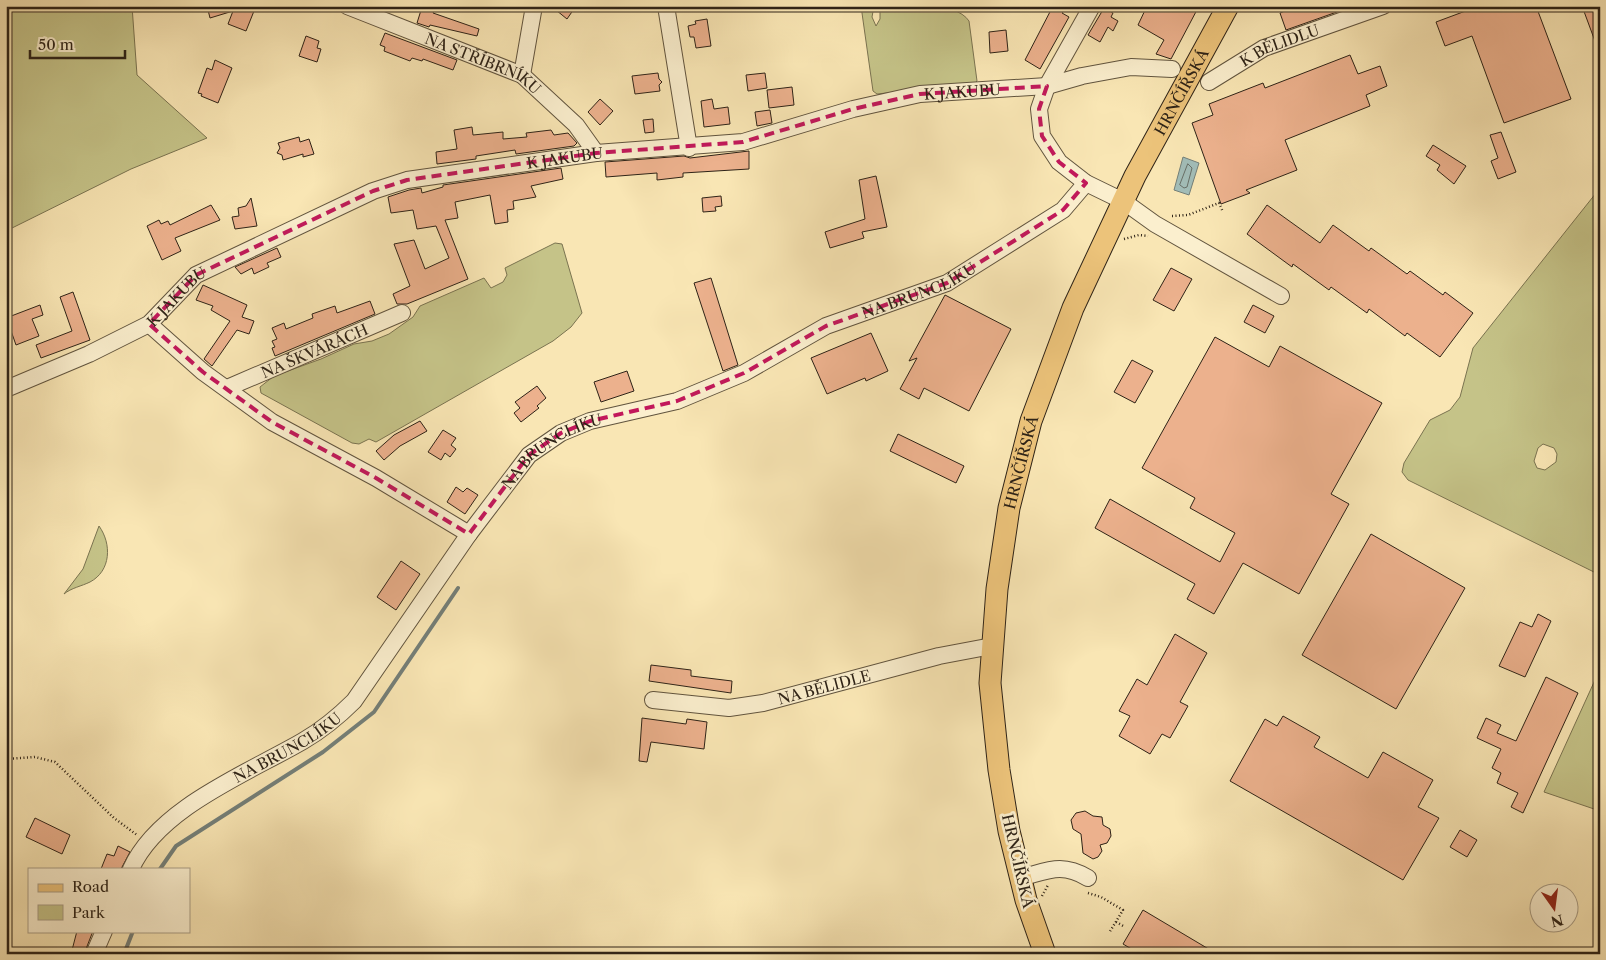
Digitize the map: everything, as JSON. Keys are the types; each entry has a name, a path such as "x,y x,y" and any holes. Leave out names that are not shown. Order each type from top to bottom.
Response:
{"main road":[{"name":"HRNČÍŘSKÁ","path":"1045,954 1020,878 999,770 990,683 997,589 1008,508 1025,440 1073,308 1123,201 1228,6"}],"street":[{"name":"NA STŘÍBRNÍKU","path":"347,6 522,75 576,125 596,153"},
{"path":"522,75 534,6"},
{"path":"666,6 688,148"},
{"path":"1092,6 1047,86 1039,108 1042,136 1059,162 1086,182 1123,201 1155,224 1281,296"},
{"name":"K BĚLIDLU","path":"1209,82 1264,48 1383,6"},
{"name":"K JAKUBU","path":"6,389 89,354 149,324 196,275 373,191 407,180 596,153 688,148 743,142 853,109 920,94 1047,86 1082,76 1131,67 1172,69"},
{"name":"NA BRUNCLÍKU","path":"132,868 147,842 197,801 225,783 304,740 335,720 354,701 469,534 529,455 561,433 590,421 677,401 744,373 826,326 947,283 1063,210 1086,182"},
{"name":"NA ŠKVÁRÁCH","path":"228,388 402,314"},
{"path":"149,324 167,343 203,372 289,433 369,473 469,534"},
{"name":"NA BĚLIDLE","path":"653,700 729,708 763,703 939,656 992,646"},
{"path":"1020,878 1052,870 1073,869 1086,885"},
{"path":"94,954 104,932"}],"path":[{"path":"1170,216 1188,215 1219,203 1222,212"},
{"path":"1118,244 1130,236 1139,235 1155,238"},
{"path":"6,759 35,757 55,762 114,818 147,842"},
{"path":"1039,904 1046,887 1056,878 1052,870"},
{"path":"1086,885 1122,910 1109,934"},
{"path":"1116,922 1125,927"}],"highlighted area":[{"path":"1047,86 1039,109 1042,136 1059,162 1086,183 1063,210 947,283 826,326 744,373 677,401 590,421 561,433 529,455 469,534 376,478 272,422 203,372 149,324 196,275 373,191 407,180 596,153 743,142 853,109 920,94"}],"green space":[{"path":"915,5 941,7 962,14 969,21 977,81 974,84 877,94 873,91 861,6 874,6 872,17 876,26 880,19 880,6"},
{"path":"6,6 132,6 137,75 207,138 131,169 6,231"},
{"path":"1600,188 1600,575 1408,480 1402,472 1404,463 1430,420 1450,410 1460,397 1473,348","holes":["1543,444 1554,448 1557,454 1556,462 1545,470 1537,468 1534,461 1538,448"]},
{"path":"555,243 562,244 582,313 571,327 553,341 376,442 369,439 359,444 352,443 261,393 260,387 274,376 321,359 354,344 372,341 389,334 413,317 420,306 484,278 491,288 503,282 507,275 505,268"},
{"path":"99,526 106,541 106,564 97,577 90,582 64,594 83,569"},
{"path":"1600,669 1600,811 1544,792"}],"water":[{"path":"1183,157 1199,163 1189,195 1174,190"}],"building":[{"path":"207,6 256,6 246,31 228,24 233,11 210,18"},
{"path":"551,6 576,6 567,19"},
{"path":"1053,6 1064,11 1062,13 1069,17 1040,69 1025,60"},
{"path":"1147,6 1199,6 1171,59 1156,54 1164,40 1138,25"},
{"path":"1297,6 1351,7 1286,30 1280,13"},
{"path":"1479,6 1536,6 1571,99 1504,123 1472,36 1445,46 1436,22"},
{"path":"1582,6 1600,6 1600,52 1599,52"},
{"path":"422,7 434,11 433,13 479,29 477,36 417,23"},
{"path":"1104,8 1113,13 1111,17 1118,21 1113,31 1108,27 1100,42 1088,35"},
{"path":"707,19 711,46 696,48 694,37 690,37 688,26 696,24 695,21"},
{"path":"1006,30 1008,51 990,53 989,32"},
{"path":"385,33 457,60 453,70 423,59 422,61 412,58 410,61 384,51 385,47 380,45"},
{"path":"306,36 319,41 317,48 321,49 317,62 299,56"},
{"path":"1350,55 1358,74 1380,66 1387,86 1366,95 1370,106 1285,140 1297,170 1246,190 1250,193 1221,204 1192,123 1213,115 1209,104 1263,83 1265,88"},
{"path":"215,60 232,68 218,103 198,93 207,68 212,70"},
{"path":"658,73 659,79 662,82 659,85 660,91 635,94 632,76"},
{"path":"765,73 767,88 748,91 746,75"},
{"path":"792,87 794,105 769,108 767,90"},
{"path":"600,99 613,111 600,125 588,112"},
{"path":"712,99 714,109 728,107 730,124 704,127 701,101"},
{"path":"770,110 772,123 757,126 755,112"},
{"path":"653,119 654,132 645,133 643,120"},
{"path":"472,127 473,135 503,132 503,139 527,137 526,133 551,130 554,135 568,133 577,143 574,146 516,154 515,150 476,156 476,159 437,164 436,152 457,149 454,130"},
{"path":"1501,132 1516,172 1498,179 1491,161 1498,158 1490,135"},
{"path":"299,137 300,142 309,139 314,154 303,157 303,154 283,160 282,155 277,153 280,148 278,143"},
{"path":"1433,145 1466,166 1454,184 1437,170 1440,165 1426,156"},
{"path":"749,151 749,169 683,173 683,177 657,180 657,173 606,177 605,162 684,156 690,158"},
{"path":"561,168 563,179 531,186 536,197 513,201 514,209 507,210 508,222 495,224 490,195 455,202 458,218 445,220 468,279 407,304 397,304 393,294 410,286 394,244 414,240 425,269 449,258 436,226 417,229 413,210 391,213 388,197 409,190 421,188 422,193 443,187 443,185"},
{"path":"876,176 887,227 862,232 864,238 830,248 825,232 865,219 859,180"},
{"path":"721,196 722,206 715,207 716,211 703,212 702,198"},
{"path":"251,198 257,226 235,229 232,217 239,216 238,208 246,206"},
{"path":"211,205 220,220 175,238 181,251 162,260 147,226 159,220 161,224 168,221 170,225"},
{"path":"1267,205 1320,243 1333,225 1369,251 1371,248 1407,274 1410,271 1443,295 1445,292 1473,313 1440,357 1407,333 1405,336 1369,309 1367,313 1331,287 1329,290 1293,264 1292,267 1247,234"},
{"path":"277,248 281,257 267,263 269,267 254,274 252,268 241,274 235,267"},
{"path":"1171,268 1192,279 1174,311 1153,300"},
{"path":"711,278 738,365 723,371 694,283"},
{"path":"203,285 247,305 242,317 254,321 249,334 237,330 212,366 204,359 230,321 211,310 213,306 196,300"},
{"path":"73,292 90,340 41,358 36,345 72,331 60,297"},
{"path":"945,295 1011,329 969,411 924,388 919,399 900,389 917,358 909,361"},
{"path":"370,301 375,314 275,356 272,348 275,347 272,341 277,339 272,328 284,323 286,329 313,318 312,314 335,306 337,313"},
{"path":"40,305 43,315 32,319 39,336 16,345 10,328 6,329 6,318"},
{"path":"1253,305 1274,316 1265,333 1244,322"},
{"path":"871,333 888,371 866,381 865,378 827,394 811,358"},
{"path":"1215,337 1269,367 1280,346 1382,403 1331,494 1349,504 1299,594 1243,563 1214,614 1187,599 1195,584 1095,528 1110,499 1220,562 1235,533 1190,508 1195,498 1142,468"},
{"path":"1132,360 1153,371 1135,403 1114,392"},
{"path":"627,371 634,391 601,402 594,382"},
{"path":"537,386 546,398 537,406 539,408 521,422 514,413 520,408 515,402"},
{"path":"420,421 427,431 400,446 384,460 376,451 394,435"},
{"path":"443,430 456,438 451,445 456,449 450,457 445,453 441,460 428,452"},
{"path":"898,434 964,466 956,483 890,451"},
{"path":"456,487 463,492 467,488 478,495 465,514 447,502"},
{"path":"1371,534 1465,588 1396,709 1302,655"},
{"path":"401,561 420,574 396,610 377,597"},
{"path":"1538,614 1551,621 1525,677 1499,666 1520,622 1532,627"},
{"path":"1175,634 1207,653 1180,702 1188,706 1170,738 1162,734 1150,754 1119,736 1130,716 1119,711 1137,679 1147,685"},
{"path":"651,665 691,670 691,676 732,681 731,693 649,681"},
{"path":"1546,677 1578,693 1523,813 1511,807 1518,793 1497,783 1501,773 1492,768 1501,749 1477,738 1486,718 1501,725 1497,733 1516,741"},
{"path":"1283,716 1320,737 1314,747 1368,778 1383,752 1433,780 1418,807 1439,818 1403,880 1230,781 1265,719 1277,726"},
{"path":"642,718 686,724 687,719 707,722 704,749 651,742 647,762 639,761"},
{"path":"1085,811 1093,816 1102,817 1103,825 1110,829 1111,836 1107,843 1100,845 1102,851 1098,857 1093,859 1083,853 1081,834 1073,829 1071,820 1076,813"},
{"path":"35,818 70,835 62,854 26,837"},
{"path":"1460,830 1477,840 1467,857 1450,847"},
{"path":"118,846 130,852 122,868 101,868 107,854 114,856"},
{"path":"1143,910 1217,954 1140,954 1123,944"},
{"path":"77,932 93,932 84,954 71,954"}],"waterway":[{"path":"161,868 176,846 323,752 374,712 458,588"},
{"path":"124,954 133,932"}]}
